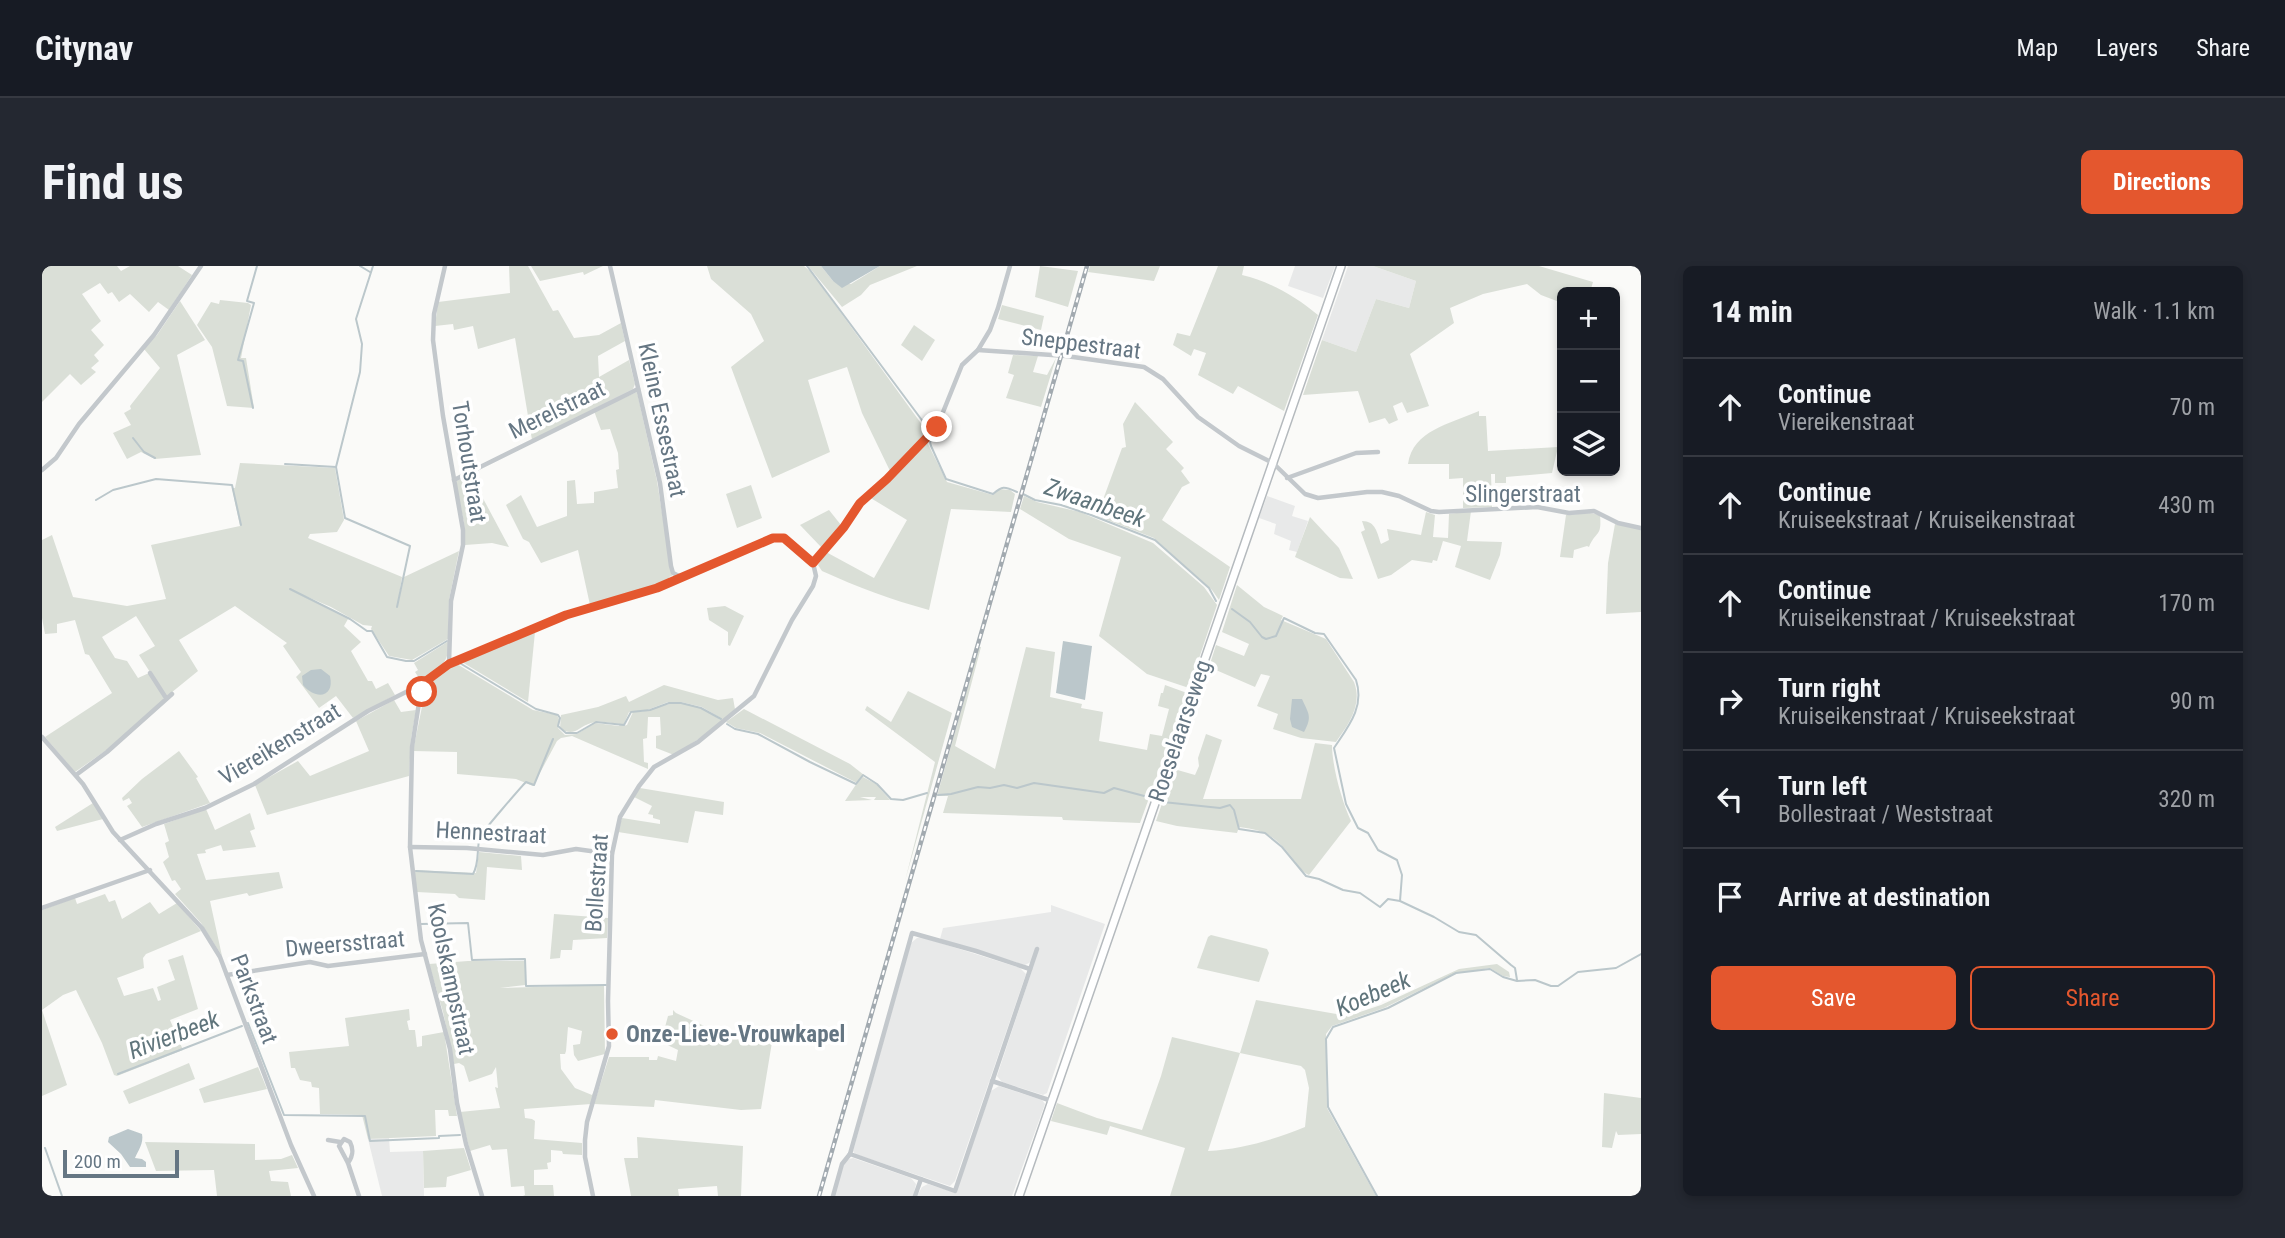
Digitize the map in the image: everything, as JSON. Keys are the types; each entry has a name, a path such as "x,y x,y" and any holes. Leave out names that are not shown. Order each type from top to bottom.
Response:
{"main road":[{"name":"Roeselaarseweg","path":"1019,1196 1341,266"}],"street":[{"path":"42,470 56,458 79,424 154,335 201,266"},
{"name":"Torhoutstraat","path":"445,266 434,314 433,340 463,540 451,601 449,664"},
{"name":"Kleine Essestraat","path":"610,266 660,483 671,566 673,573 681,578"},
{"path":"813,563 844,527 860,503 934,431 945,412 962,365 978,350 998,308 1010,266"},
{"name":"Sneppestraat","path":"978,350 1066,356 1144,367 1163,379 1198,417 1219,433 1273,463"},
{"name":"Merelstraat","path":"454,480 638,389"},
{"path":"1287,478 1356,453 1378,452"},
{"name":"Slingerstraat","path":"1273,463 1305,494 1318,498 1382,492 1399,496 1431,511 1537,507 1569,513 1594,511 1618,523 1641,528"},
{"name":"Viereikenstraat","path":"120,840 156,824 205,808 254,784 368,712 422,684 449,664 566,615 640,594 779,537 784,538 813,563"},
{"name":"Bollestraat","path":"593,1196 585,1157 585,1140 587,1122 609,1046 612,854 620,817 654,767 681,753 715,729 758,691 792,620 813,586 816,576 813,563"},
{"path":"149,673 166,698"},
{"name":"Koolskampstraat","path":"422,684 412,747 410,847 421,940 450,1049 466,1144 482,1196"},
{"path":"75,775 107,752 172,694"},
{"name":"Parkstraat","path":"42,737 75,775 120,840 202,928 220,957 290,1144 314,1196"},
{"name":"Hennestraat","path":"410,847 467,848 542,855 576,849 612,854"},
{"path":"42,908 150,870"},
{"path":"832,1196 842,1164 850,1154 912,933 1030,970"},
{"path":"850,1154 955,1191 1037,949"},
{"name":"Dweersstraat","path":"227,975 310,962 328,966 425,954"},
{"path":"992,1081 1052,1101"},
{"path":"328,1140 347,1140 352,1146 352,1158 348,1163"},
{"path":"340,1142 339,1146 359,1196"},
{"path":"915,1196 921,1179"}],"shaded area":[{"path":"42,266 117,266 121,271 130,266 178,266 192,275 169,310 158,302 149,312 130,294 119,302 112,292 108,294 100,283 82,294 101,321 91,330 104,345 94,355 99,361 91,368 96,372 81,385 70,374 42,402"},
{"path":"509,266 528,266 553,311 558,310 574,338 599,335 621,323 625,341 598,356 599,377 629,360 635,384 633,389 532,440 515,338 478,349 473,326 454,330 453,324 435,326 438,302 510,293"},
{"path":"531,266 603,266 584,275 583,272 540,281"},
{"path":"707,266 804,266 812,273 928,433 890,471 862,413 847,367 808,380 830,452 772,478 731,367 764,341 751,314 711,279"},
{"path":"808,266 821,266 833,281 851,284 880,266 917,266 870,285 861,295 842,307"},
{"path":"821,266 880,266 842,288"},
{"path":"1040,266 1078,271 1068,307 1035,297"},
{"path":"1090,266 1160,266 1154,281 1088,272"},
{"path":"1218,266 1244,266 1242,275 1282,290 1318,315 1284,411 1238,386 1233,394 1198,375 1206,353 1194,349 1191,356 1173,345 1177,333 1190,336"},
{"path":"1295,266 1335,266 1323,298 1288,286"},
{"path":"1348,266 1373,266 1416,281 1409,308 1376,299 1356,352 1322,340"},
{"path":"1373,266 1539,266 1593,282 1592,287 1557,287 1557,301 1541,295 1527,284 1483,294 1450,308 1454,323 1410,354 1429,406 1407,413 1402,402 1393,406 1398,420 1389,424 1385,418 1369,423 1358,391 1303,395 1322,340 1356,352 1376,299 1409,308 1416,281"},
{"path":"220,300 251,305 241,358 246,358 254,408 227,406 212,347 197,325 211,302 219,304"},
{"path":"180,301 205,340 177,355 201,455 155,459 141,452 127,459 113,433 131,425 124,413 131,409 130,406 160,368 144,349"},
{"path":"1002,305 1044,316 1041,330 998,319"},
{"path":"914,325 935,340 922,361 901,345"},
{"path":"1013,355 1038,356 1033,372 1047,375 1056,358 1041,407 1006,398 1014,375 1008,373"},
{"path":"637,392 657,481 672,576 669,577 670,580 590,605 578,550 541,563 529,542 523,539 506,505 521,495 537,527 567,516 567,481 575,480 577,504 594,503 594,492 618,488 618,453 610,429 601,430 594,411"},
{"path":"1135,402 1173,442 1166,449 1184,468 1181,471 1190,483 1182,487 1162,520 1230,567 1219,600 1212,590 1154,538 1097,516 1122,448 1126,447 1123,424"},
{"path":"1479,411 1479,416 1486,416 1488,451 1557,447 1552,473 1506,477 1506,483 1495,483 1495,474 1491,474 1492,507 1463,508 1463,478 1449,479 1449,464 1408,464 1417,443 1445,425"},
{"path":"927,442 947,482 993,495 999,489 1010,490 1015,494 1011,512 951,509 929,610 848,582 822,571 818,565 826,552 874,578 907,520 869,497 899,472"},
{"path":"240,463 335,468 344,520 337,532 310,534 308,538 402,577 397,608 404,577 459,551 449,600 448,639 412,660 389,656 371,629 372,626 363,625 331,607 289,589 348,619 344,626 361,642 351,651 368,681 372,681 376,689 388,683 395,695 353,718 336,696 319,708 296,677 301,672 283,646 287,643 235,606 179,640 198,671 166,697 139,655 155,646 136,616 102,637 115,658 127,661 138,678 149,673 164,697 163,700 108,749 75,772 45,737 112,693 89,655 85,654 75,620 57,624 57,633 45,634 42,618 42,540 52,535 73,597 127,606 166,599 151,545 240,526 232,488 235,488"},
{"path":"470,474 509,547 492,543 465,545 464,523 456,485 457,481"},
{"path":"751,485 762,518 737,528 726,494"},
{"path":"1024,496 1037,502 1080,512 1153,543 1204,587 1217,605 1189,688 1147,674 1099,636 1121,557 1069,539 1020,509"},
{"path":"1267,496 1295,506 1292,516 1308,521 1297,552 1289,550 1291,541 1274,534 1276,524 1259,518"},
{"path":"829,510 841,525 822,548 800,525"},
{"path":"1471,511 1467,541 1502,542 1490,580 1455,567 1461,546 1443,541 1437,561 1433,560 1432,563 1412,560 1391,575 1378,579 1361,532 1365,530 1362,521 1373,525 1381,544 1389,540 1387,529 1421,535 1426,512 1435,515 1433,537 1448,538 1449,514"},
{"path":"1566,515 1600,515 1600,522 1599,531 1589,547 1574,550 1573,558 1560,557"},
{"path":"1310,517 1339,548 1353,579 1340,578 1295,557"},
{"path":"1615,524 1641,529 1641,612 1606,614 1608,563"},
{"path":"1237,585 1264,607 1283,616 1281,620 1326,639 1354,682 1357,699 1355,707 1336,742 1301,738 1273,729 1278,714 1257,706 1270,676 1261,674 1255,687 1209,667 1216,645 1244,656 1249,644 1222,632"},
{"path":"725,606 744,616 730,646 728,632 709,620 707,608"},
{"path":"535,632 528,702 462,662"},
{"path":"449,641 445,661 421,681 415,672 418,670 414,663"},
{"path":"1063,641 1092,646 1085,700 1056,693"},
{"path":"979,647 955,746 995,769 1026,647 1055,652 1050,697 1082,704 1081,708 1103,712 1099,741 1147,750 1150,734 1162,736 1169,709 1158,706 1165,685 1187,693 1140,823 943,813 948,796 937,796"},
{"path":"457,664 533,710 557,715 558,728 565,735 577,734 595,723 620,724 594,722 569,732 560,728 561,715 598,707 626,696 629,702 664,685 718,700 733,698 735,709 724,720 702,707 681,702 668,702 647,710 629,712 623,726 627,725 633,712 646,711 673,703 695,706 722,721 674,755 656,748 656,736 661,735 660,717 648,717 647,738 643,739 644,762 648,763 648,769 572,736 557,741 533,786 516,779 457,774 457,752 413,751 426,687"},
{"path":"321,669 330,676 331,683 327,692 318,695 303,685 302,676 311,670"},
{"path":"908,691 952,713 905,881 935,762 865,710 867,706 891,722"},
{"path":"1292,699 1302,699 1308,711 1309,718 1304,732 1292,727"},
{"path":"394,700 401,712 416,710 409,776 267,815 255,785 298,761 310,776 369,751 356,721"},
{"path":"744,709 850,764 864,775 863,777 876,784 890,800 860,797 872,800 845,801 857,783 760,733 736,728 726,722"},
{"path":"1206,734 1222,740 1203,799 1301,799 1315,743 1332,745 1338,784 1351,821 1309,875 1302,871 1277,841 1257,830 1239,827 1237,833 1156,821 1174,769 1195,775"},
{"path":"179,751 198,777 196,778 210,803 142,827 127,806 132,803 129,798 123,801 122,798"},
{"path":"640,788 724,802 723,815 695,811 688,843 618,832 622,818 660,824 660,820 648,814 652,806 634,797"},
{"path":"93,803 103,819 57,831 55,827"},
{"path":"206,809 215,830 250,813 255,829 250,831 256,847 223,851 221,845 205,850 206,853 197,854 206,880 279,872 283,888 210,901 222,956 201,923 175,894 181,889 175,880 172,881 163,862 169,857 165,843 169,841 164,824"},
{"path":"479,852 521,856 522,870 487,867 485,900 459,898 455,894 417,892 414,870 476,873"},
{"path":"105,894 109,902 115,900 122,919 150,902 159,914 177,903 201,931 146,954 143,958 144,968 117,978 124,996 153,988 158,1001 161,1000 157,987 175,980 168,960 183,955 198,1009 170,1020 183,1050 117,1076 114,1075 102,1043 76,990 63,995 42,1010 42,910 75,898 77,904"},
{"path":"1051,905 1105,924 1047,1093 1043,1095 1002,1082 997,1076 1039,949 1036,948 1031,962 1025,965 940,939 943,928 1051,912"},
{"path":"554,914 608,918 607,938 573,940 572,950 561,950 560,958 550,959"},
{"path":"1211,935 1267,949 1269,953 1259,982 1197,968"},
{"path":"921,937 1020,968 1026,974 955,1181 950,1186 855,1154 853,1151 911,943"},
{"path":"525,961 525,985 500,988 604,985 605,1054 578,1061 573,1045 580,1044 582,1031 568,1027 566,1051 565,1054 560,1054 561,1069 575,1088 592,1095 598,1082 591,1104 524,1109 525,1118 535,1121 534,1139 582,1143 582,1155 551,1150 548,1169 534,1170 534,1185 553,1185 554,1196 523,1196 524,1186 511,1187 507,1149 492,1150 490,1145 470,1151 460,1112 500,1108 495,1087 498,1088 496,1067 492,1074 469,1082 464,1066 454,1064 429,964"},
{"path":"1497,964 1509,972 1510,977 1490,968 1453,974 1384,1008 1332,1026 1326,1034 1327,1108 1376,1196 1170,1196 1185,1148 1110,1126 1107,1135 1051,1121 1057,1103 1097,1118 1142,1130 1172,1037 1240,1053 1256,1000 1348,1016 1381,1005 1459,969","holes":["1240,1053 1301,1066 1305,1070 1309,1088 1305,1127 1257,1143 1208,1151"]},
{"path":"409,1009 410,1020 407,1021 409,1030 415,1030 417,1047 422,1046 422,1036 444,1032 457,1116 449,1116 448,1110 435,1110 436,1136 368,1139 362,1115 320,1114 319,1088 312,1087 311,1082 300,1080 295,1068 291,1068 289,1052 349,1046 345,1018"},
{"path":"42,1010 67,1085 42,1096"},
{"path":"673,1010 726,1036 772,1042 761,1109 741,1110 655,1100 654,1107 594,1104 609,1057 649,1057 649,1060 657,1060 658,1056 676,1061 678,1050 661,1042 668,1016 673,1015"},
{"path":"189,1063 195,1079 129,1104 123,1091"},
{"path":"258,1067 267,1089 204,1103 199,1089"},
{"path":"999,1086 1042,1100 1045,1104 1012,1196 917,1196 922,1187 928,1184 956,1193 991,1091"},
{"path":"1604,1093 1641,1098 1641,1134 1618,1135 1616,1131 1612,1148 1602,1147"},
{"path":"128,1129 142,1134 135,1158 146,1162 146,1167 130,1167 108,1142 109,1137"},
{"path":"637,1137 743,1146 741,1196 718,1196 717,1186 678,1189 679,1196 631,1196 624,1158 638,1158"},
{"path":"389,1138 390,1152 423,1151 424,1196 382,1196 368,1139"},
{"path":"145,1142 255,1144 255,1160 281,1159 292,1155 298,1168 269,1171 271,1181 288,1182 291,1196 217,1196 214,1170 156,1171"},
{"path":"464,1148 471,1170 447,1177 446,1187 424,1188 423,1151"},
{"path":"853,1158 911,1178 916,1184 913,1196 834,1196 843,1164"}],"waterway":[{"path":"253,408 243,361 238,360 254,303 247,301 257,266"},
{"path":"360,266 370,272"},
{"path":"373,266 356,319 362,344 360,372 336,467 345,518 410,546 397,607"},
{"name":"Zwaanbeek","path":"807,266 930,431"},
{"name":"Zwaanbeek","path":"934,436 930,442 931,446 946,479 993,494 1004,488 1017,492"},
{"path":"133,438 144,452 155,458"},
{"path":"285,464 336,467"},
{"path":"96,500 113,490 156,479 232,485 241,525"},
{"name":"Zwaanbeek","path":"1023,494 1035,500 1091,515 1155,540 1209,588 1216,601"},
{"path":"290,589 350,619 367,631 372,631 387,657 414,661 447,641"},
{"name":"Zwaanbeek","path":"1232,609 1250,622 1266,639 1276,636 1284,618 1315,633 1324,634 1356,680 1357,708 1334,748 1346,804 1358,828 1368,833 1378,850 1397,860 1402,875 1400,901"},
{"path":"458,662 536,709 558,715 558,726 566,733 577,733 596,722 624,725 631,712 650,710 669,703 701,708 721,719"},
{"path":"727,724 735,729 758,734 856,784 863,775 877,784 891,799 903,800 927,793"},
{"path":"416,871 473,874 480,837 526,782 534,785 553,739"},
{"path":"938,795 978,787 1004,785 1017,788 1034,783 1104,793 1114,788 1148,797"},
{"path":"1163,802 1220,808 1230,805 1239,829 1265,833 1282,847 1306,876 1343,890 1360,893 1380,907 1388,899 1400,901 1459,932 1476,935 1515,968 1517,980"},
{"path":"421,924 468,923 472,960 525,959 526,986 606,985"},
{"name":"Koebeek","path":"1377,1196 1328,1107 1326,1039 1333,1027 1388,1008 1456,973 1490,969 1517,981 1535,980 1558,986 1578,972 1616,968 1641,954"},
{"name":"Rivierbeek","path":"248,1023 284,1115 365,1116 370,1141 460,1135"},
{"name":"Rivierbeek","path":"118,1074 242,1026"},
{"name":"Rivierbeek","path":"45,1148 62,1196"}],"railway":[{"path":"819,1196 1087,266"}],"place":[{"name":"Onze-Lieve-Vrouwkapel","path":"612,1034"}],"route":[{"path":"422,692 422,684 449,664 566,615 657,588 773,538 784,538 813,563 844,527 860,503 937,427"}]}
